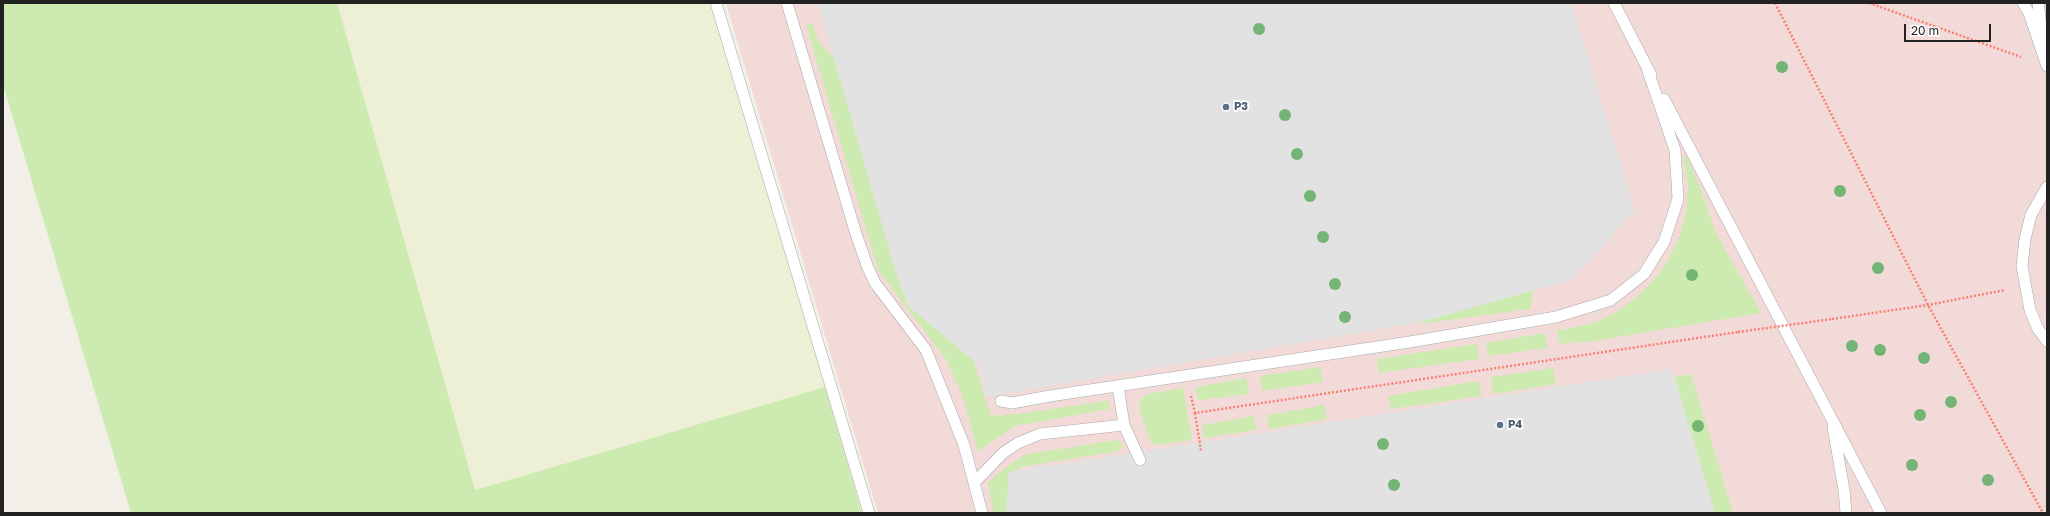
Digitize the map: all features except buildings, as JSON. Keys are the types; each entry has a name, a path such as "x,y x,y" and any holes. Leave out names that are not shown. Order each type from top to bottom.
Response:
{"lane":[{"path":"716,3 869,513"},
{"path":"787,3 856,234 868,268 875,283 926,350 964,445 982,513"},
{"path":"1614,3 1881,513"},
{"path":"2023,3 2029,13 2047,66"},
{"path":"2038,3 2047,66"},
{"path":"1000,400 1012,403 1186,375 1410,342 1556,317 1611,300 1644,274 1664,242 1678,199 1675,150 1647,68"},
{"path":"2047,187 2031,215 2025,239 2022,266 2024,287 2032,316 2038,329 2047,341"},
{"path":"1118,386 1124,425 1140,460"},
{"path":"1831,416 1844,490 1846,513"},
{"path":"974,483 1003,453 1018,442 1040,434 1124,425"}],"path":[{"path":"1776,3 1928,305 2043,513"},
{"path":"1869,3 2047,66"},
{"path":"1880,3 1882,8"},
{"path":"1195,413 1928,305 2024,287"},
{"path":"1186,375 1195,413 1201,451"}],"shaded area":[{"path":"726,3 2047,3 2047,513 878,513"},
{"name":"P3","path":"818,3 1571,3 1635,211 1571,280 1421,322 985,397 979,365 908,306 895,270"},
{"name":"P4","path":"1672,369 1715,513 1006,513 1009,472"}],"green space":[{"path":"3,3 337,3 475,490 825,387 862,513 131,513 3,85"},
{"path":"337,3 709,3 825,387 475,490"},
{"path":"812,23 817,37 823,47 838,62 973,358 991,416 1024,413 1105,401 1110,402 1109,409 1015,426 978,451 962,395 946,359 878,270 806,25"},
{"path":"1685,155 1700,188 1716,233 1761,313 1594,341 1560,344 1557,331 1594,323 1617,312 1646,289 1666,264 1680,235 1686,214 1688,188 1683,157"},
{"path":"1534,287 1530,309 1420,324 1419,319"},
{"path":"1545,333 1547,348 1488,356 1486,343"},
{"path":"1477,344 1479,359 1379,373 1376,359"},
{"path":"1320,367 1323,382 1262,391 1260,376"},
{"path":"1553,368 1556,384 1493,394 1491,377"},
{"path":"1691,374 1733,513 1715,513 1674,377"},
{"path":"1246,378 1249,394 1198,400 1196,387"},
{"path":"1479,381 1482,396 1391,409 1388,396"},
{"path":"1183,388 1192,440 1157,445 1151,442 1139,409 1140,400 1148,394"},
{"path":"1324,405 1327,419 1269,429 1267,415"},
{"path":"1254,416 1256,430 1204,438 1202,425"},
{"path":"1117,440 1122,443 1123,446 1119,451 1021,467 1008,476 1019,513 993,513 988,482 1013,462 1027,454"}],"place":[{"name":"P3","path":"1226,107"},
{"name":"P4","path":"1500,425"}]}
